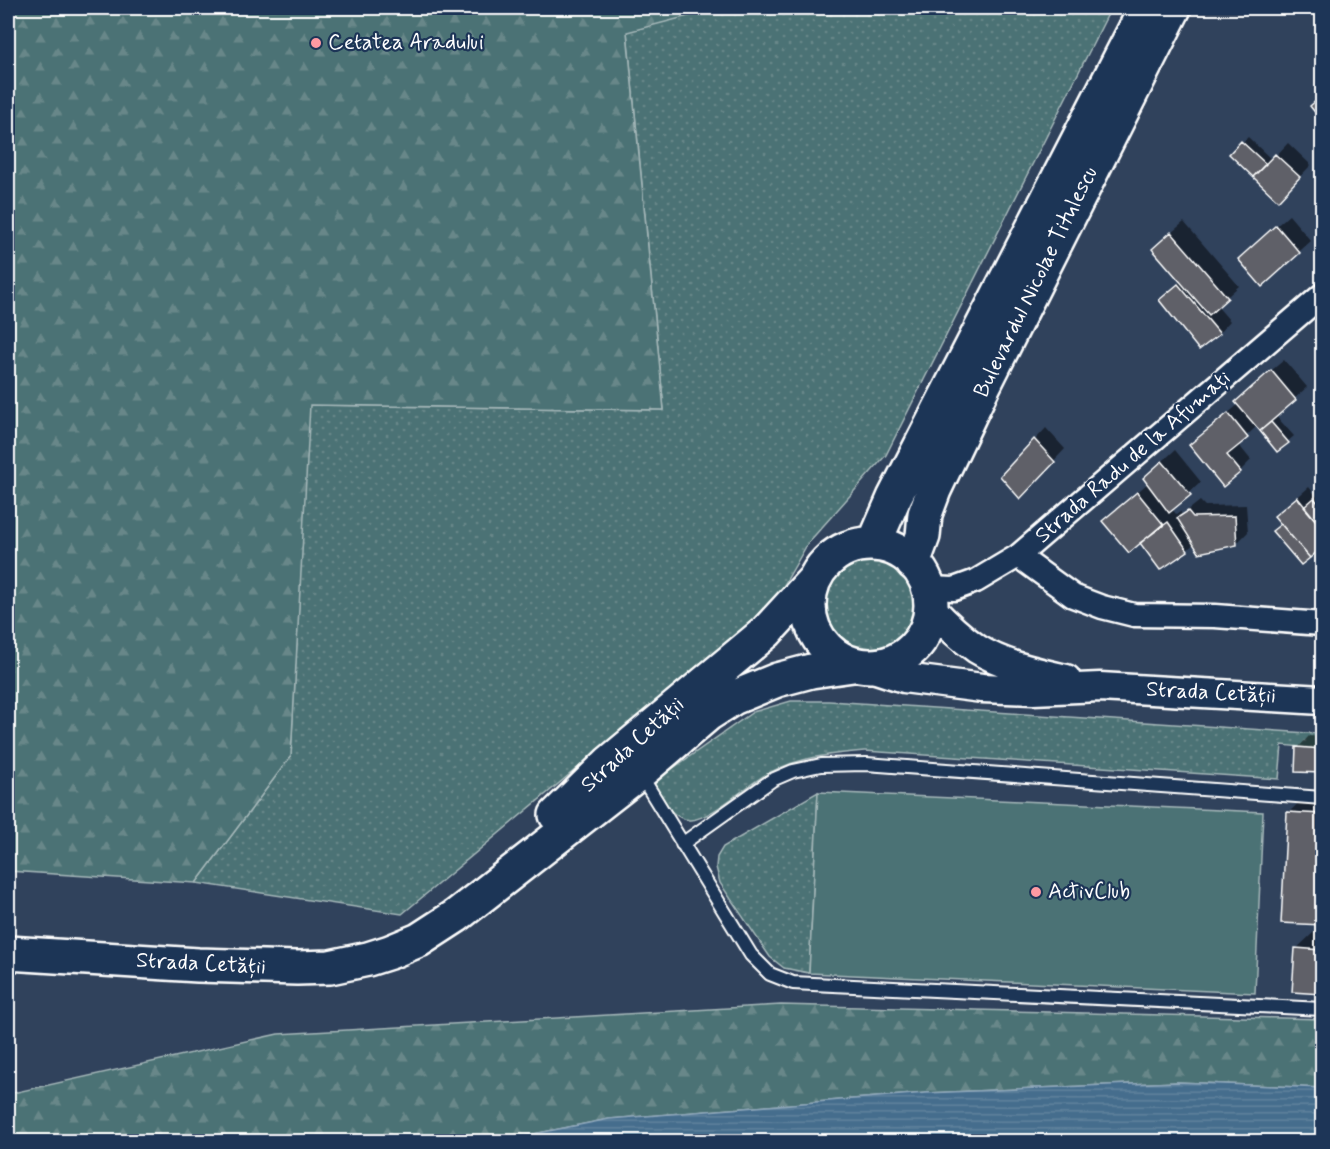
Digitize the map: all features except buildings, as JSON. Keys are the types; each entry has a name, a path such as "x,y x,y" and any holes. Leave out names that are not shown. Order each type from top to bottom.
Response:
{"main road":[{"name":"Bulevardul Nicolae Titulescu","path":"874,544 894,498 1146,8"},
{"name":"Bulevardul Nicolae Titulescu","path":"924,586 925,514 934,490 987,379 1174,8"},
{"name":"Strada Cetății","path":"8,953 198,965 330,967 368,960 410,944 456,916 640,760 733,698 777,680 811,671 885,665 912,650 922,638 928,624 924,586 896,550 874,544 852,547 833,556 766,632 609,763 456,916"},
{"name":"Strada Cetății","path":"814,580 809,595 808,610 811,625 818,638 827,650 839,659 861,666"}],"street":[{"name":"Strada Radu de la Afumați","path":"924,586 954,589 976,581 1018,556 1323,295"},
{"path":"1018,556 1073,596 1102,607 1134,615 1215,616 1323,624"},
{"name":"Strada Cetății","path":"924,586 955,632 978,649 1037,673 1100,687"},
{"name":"Strada Cetății","path":"861,666 904,678 982,688 1033,690 1100,687 1323,700"}],"lane":[{"path":"738,654 730,670 719,684 649,741 640,760 682,844 751,955 770,975 793,983 1323,1009"},
{"path":"682,844 772,780 793,771 821,765 866,764 1323,798"}],"green space":[{"path":"8,8 719,8 627,32 664,410 310,405 291,756 196,883 8,871"},
{"path":"719,8 1111,8 886,455 808,543 772,606 402,914 196,883 291,756 309,405 664,410 627,31"},
{"path":"861,561 879,561 895,568 907,580 914,596 914,614 907,630 895,642 879,649 861,649 845,642 833,630 826,614 826,596 833,580 845,568"},
{"path":"791,701 829,701 1322,734 1322,749 1282,745 1279,779 865,751 840,753 815,757 779,768 707,815 689,820 677,816 649,785 753,712"},
{"path":"818,792 809,973 784,968 770,957 720,883 716,867 717,857 723,847"},
{"name":"ActivClub","path":"818,792 1263,812 1255,993 809,973"},
{"path":"781,1005 1322,1019 1322,1088 1177,1082 926,1093 609,1119 499,1141 8,1141 8,1094 278,1034"}],"water":[{"path":"1177,1082 1322,1088 1322,1141 499,1141 609,1119 926,1093"}],"place":[{"name":"Cetatea Aradului","path":"316,43"},
{"name":"ActivClub","path":"1036,892"}]}
